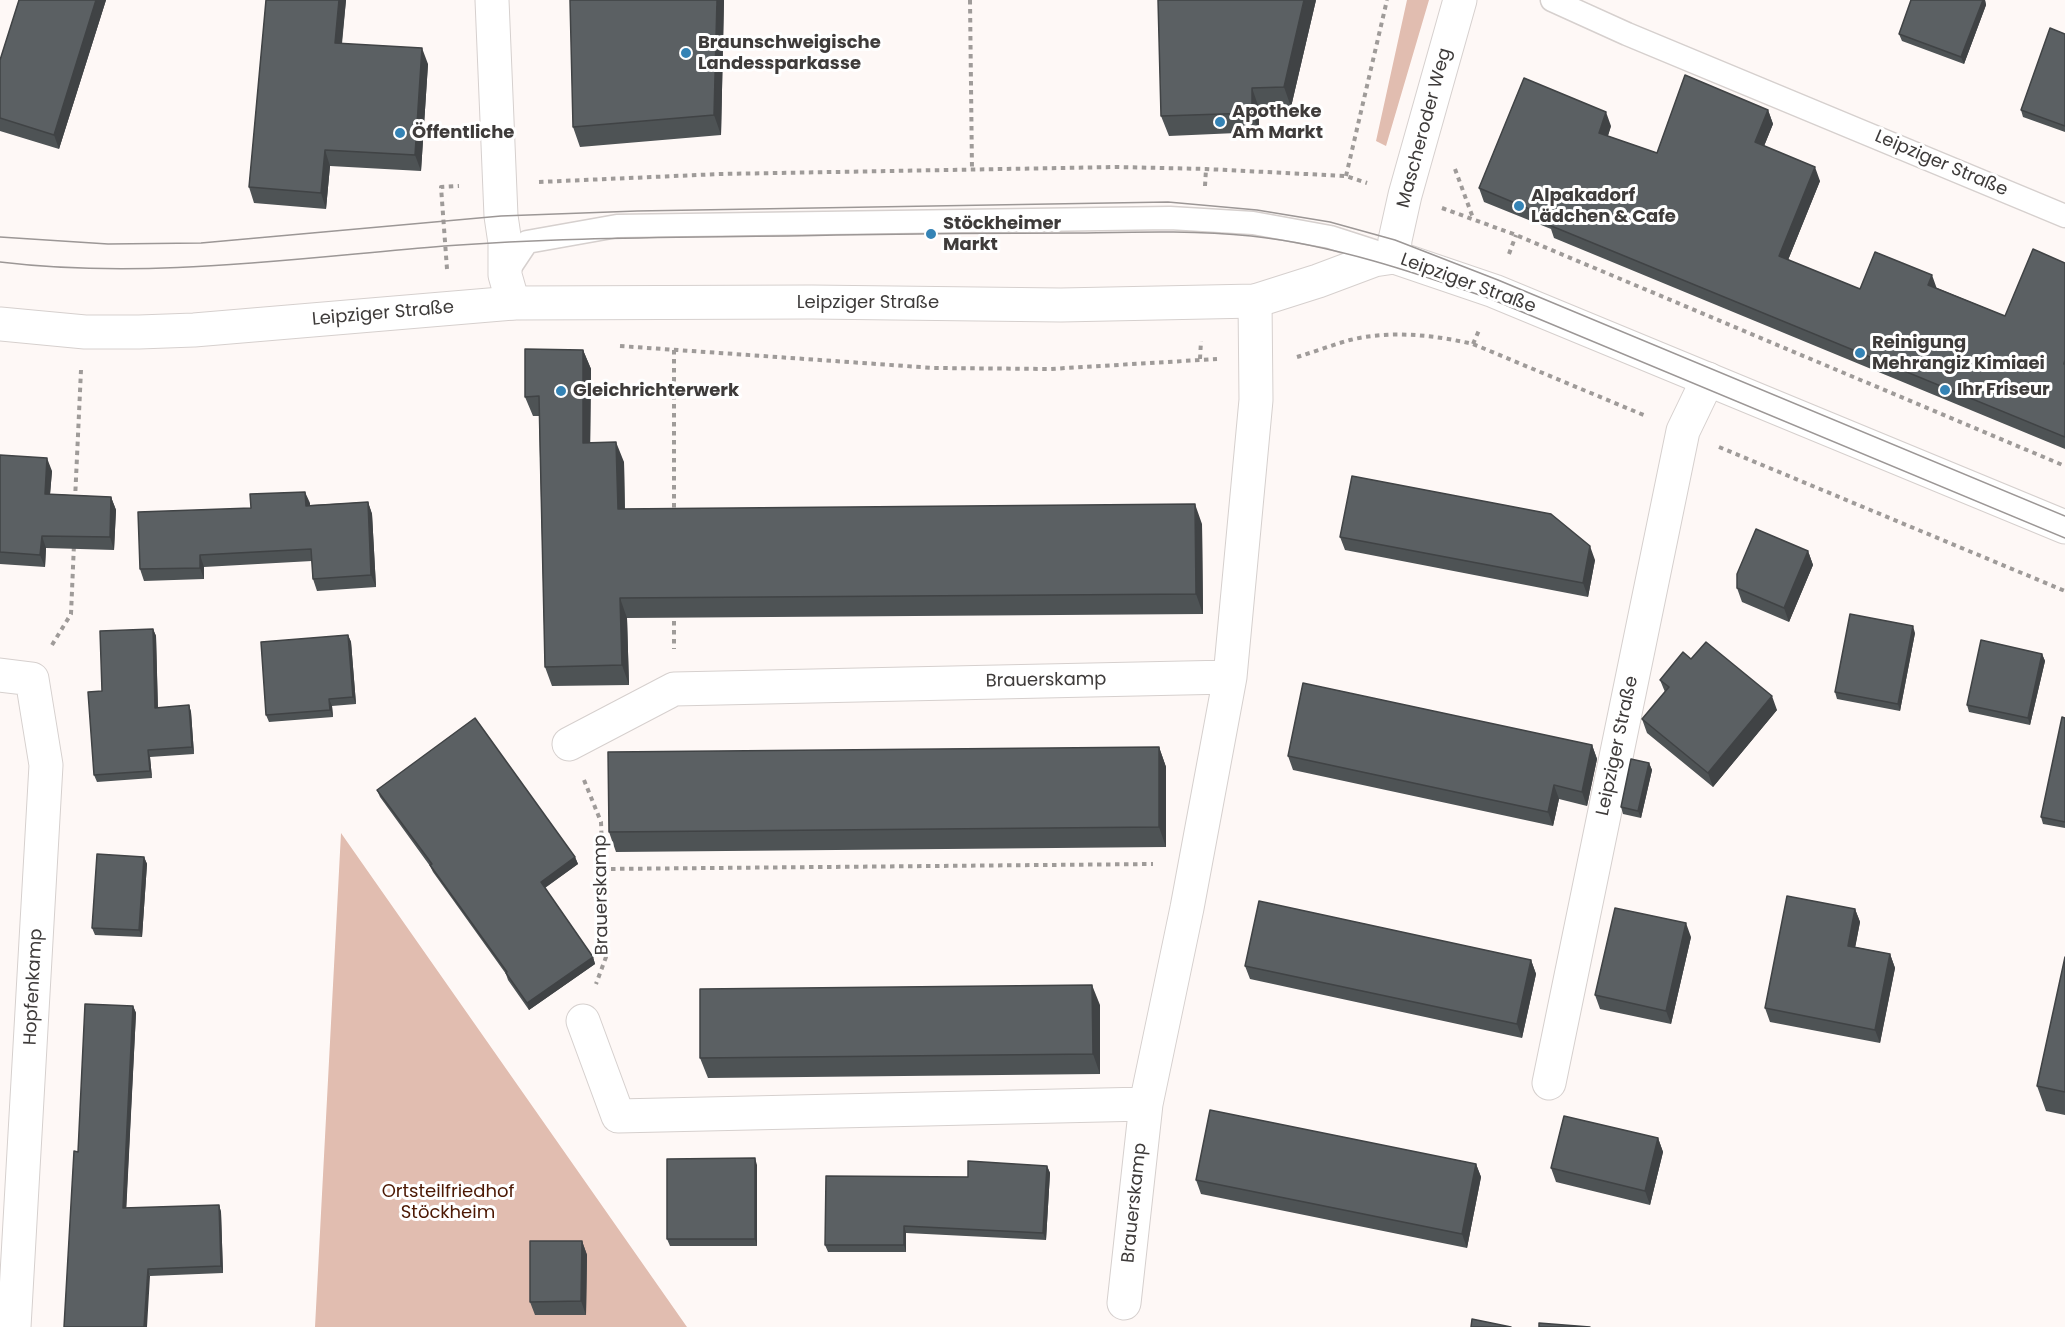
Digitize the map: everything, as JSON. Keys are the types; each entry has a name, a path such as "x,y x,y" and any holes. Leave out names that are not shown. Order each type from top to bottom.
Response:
{"street":[{"path":"492,0 499,184 509,289"},
{"name":"Mascheroder Weg","path":"1394,257 1395,240 1405,195 1460,0"},
{"name":"Leipziger Straße","path":"0,324 85,332 206,329 509,289 813,302 1073,304 1255,301 1374,260 1394,257 1494,291 2065,527"},
{"name":"Brauerskamp","path":"1124,1303 1146,1104 1196,864 1230,677 1256,400 1255,301"},
{"name":"Leipziger Straße","path":"1549,1083 1683,431 1708,379"},
{"path":"0,675 32,679"},
{"name":"Brauerskamp","path":"569,744 674,689 1230,677"},
{"name":"Hopfenkamp","path":"14,1327 46,765 32,679"},
{"path":"583,1021 618,1116 1146,1104"}],"lane":[{"name":"Leipziger Straße","path":"1552,0 2065,216"},
{"path":"509,289 527,242 617,226 1170,218 1252,223 1330,237 1394,257"}],"path":[{"path":"970,0 972,170"},
{"path":"1346,176 1387,0"},
{"path":"441,187 720,174 1128,167 1346,176 1516,235 2065,466"},
{"path":"615,345 822,361 969,368 1050,369 1197,359 1294,358 1351,340 1404,334 1452,339 1473,344 2065,591"},
{"path":"674,350 674,514"},
{"path":"70,369 92,369"},
{"path":"75,509 81,370"},
{"path":"32,679 71,614 74,533"},
{"path":"674,607 674,689"},
{"name":"Brauerskamp","path":"569,744 601,822 606,957 583,1021"},
{"path":"602,869 1196,864"}],"green space":[{"path":"1407,0 1429,0 1386,146 1376,141"},
{"name":"Ortsteilfriedhof Stöckheim","path":"341,833 687,1327 315,1327"}],"building":[{"path":"19,0 96,0 54,135 0,118 0,60"},
{"path":"266,0 339,0 335,43 422,48 415,155 325,150 321,193 249,187"},
{"path":"570,0 717,0 714,115 573,127"},
{"path":"1158,0 1304,0 1284,87 1252,88 1252,113 1161,116"},
{"path":"1911,0 1983,0 1961,57 1899,34"},
{"path":"2050,28 2065,34 2065,126 2021,110"},
{"path":"1685,75 1768,110 1755,142 1815,167 1779,256 1860,289 1875,252 1932,275 1928,285 2005,316 2033,249 2065,263 2065,437 1549,225 1551,218 1479,188 1524,78 1606,112 1599,133 1657,153"},
{"path":"525,349 583,350 583,443 616,442 618,509 1195,504 1196,594 620,598 622,665 545,667 539,396 525,397"},
{"path":"0,455 47,458 45,494 111,497 110,537 42,536 40,555 0,552"},
{"path":"1352,476 1551,514 1590,546 1583,583 1340,537"},
{"path":"305,492 306,506 368,502 371,575 313,579 311,549 200,555 200,568 140,569 138,512 251,508 250,494"},
{"path":"1756,529 1808,551 1784,608 1737,588 1737,574"},
{"path":"1850,614 1913,626 1898,704 1835,692"},
{"path":"153,629 155,708 189,705 192,747 148,750 150,771 94,775 88,692 102,691 100,631"},
{"path":"348,635 353,697 329,699 330,710 266,715 261,642"},
{"path":"1981,640 2042,654 2028,718 1967,705"},
{"path":"1706,642 1772,696 1708,773 1642,719 1669,687 1660,680 1683,652 1691,659"},
{"path":"1303,683 1592,745 1582,792 1554,785 1548,812 1288,756"},
{"path":"2062,717 2065,718 2065,822 2041,817"},
{"path":"475,718 575,857 541,882 593,957 527,1003 430,865 432,864 377,790"},
{"path":"1159,747 1159,827 609,832 608,752"},
{"path":"1631,759 1649,763 1638,811 1621,807"},
{"path":"97,854 144,857 139,930 92,928"},
{"path":"1787,896 1855,909 1848,946 1890,954 1875,1030 1765,1008"},
{"path":"1259,901 1531,960 1517,1024 1245,966"},
{"path":"1615,908 1686,923 1666,1011 1595,995"},
{"path":"2065,957 2065,1092 2037,1086"},
{"path":"1092,985 1093,1054 700,1058 700,989"},
{"path":"85,1004 133,1006 123,1208 219,1205 221,1266 148,1269 144,1327 64,1327 74,1151 78,1152"},
{"path":"1210,1110 1476,1164 1462,1234 1196,1180"},
{"path":"1564,1116 1658,1138 1645,1191 1551,1168"},
{"path":"755,1158 755,1239 667,1239 667,1159"},
{"path":"968,1161 1047,1166 1043,1233 904,1226 904,1245 825,1245 826,1176 968,1177"},
{"path":"530,1241 582,1241 581,1301 530,1302"},
{"path":"1472,1319 1511,1327 1471,1327"},
{"path":"1539,1323 1590,1327 1539,1327"}],"tram line":[{"path":"0,237 108,244 201,243 501,216 637,211 1168,202 1257,210 1330,222 1395,240 1498,280 2065,516"},
{"path":"0,262 111,269 166,268 278,261 444,246 542,240 640,238 1142,232 1208,233 1282,240 1343,253 1491,299 2065,538"}],"place":[{"name":"Braunschweigische Landessparkasse","path":"686,53"},
{"name":"Apotheke Am Markt","path":"1220,122"},
{"name":"Öffentliche","path":"400,133"},
{"name":"Alpakadorf Lädchen & Cafe","path":"1519,206"},
{"name":"Stöckheimer Markt","path":"931,234"},
{"name":"Reinigung Mehrangiz Kimiaei","path":"1860,353"},
{"name":"Ihr Friseur","path":"1945,390"},
{"name":"Gleichrichterwerk","path":"561,391"}]}
